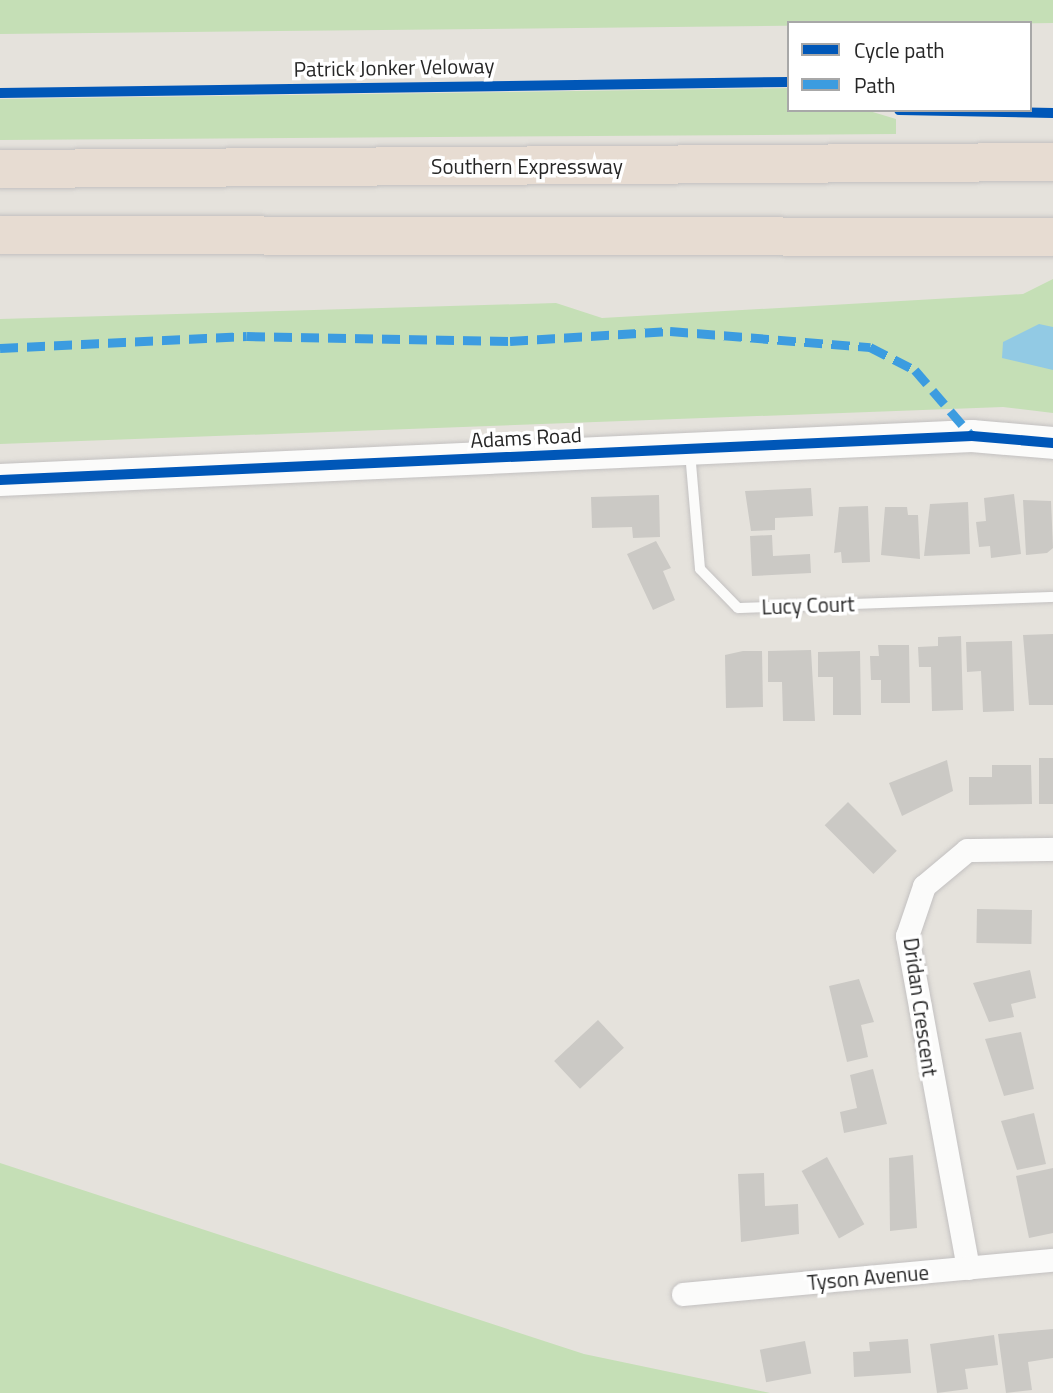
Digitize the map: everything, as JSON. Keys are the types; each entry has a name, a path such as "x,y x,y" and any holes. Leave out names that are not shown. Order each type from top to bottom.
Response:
{"highway":[{"name":"Southern Expressway","path":"0,169 1053,162"},
{"path":"0,234 1053,237"}],"street":[{"name":"Adams Road","path":"0,480 972,436 1053,443"},
{"name":"Dridan Crescent","path":"968,1268 907,936 924,886 967,850 1053,849"},
{"name":"Tyson Avenue","path":"683,1294 1053,1260"}],"lane":[{"name":"Lucy Court","path":"689,449 700,569 738,608 1053,597"}],"green space":[{"path":"0,0 1053,0 1053,23 787,21 787,26 0,34"},
{"path":"787,88 787,112 873,112 896,119 896,134 0,140 0,99"},
{"path":"1053,279 1053,413 1003,407 0,444 0,319 556,303 602,318 1023,294"},
{"path":"0,1163 584,1354 770,1393 0,1393"}],"water":[{"path":"1039,324 1053,327 1053,370 1002,358 1003,342"}],"building":[{"path":"811,488 813,516 775,518 775,530 751,531 745,491"},
{"path":"1014,494 1021,554 991,558 990,546 979,547 976,522 986,521 984,498"},
{"path":"659,495 660,537 633,538 632,527 592,528 591,497"},
{"path":"1023,500 1051,501 1053,548 1047,553 1026,555"},
{"path":"968,502 970,554 924,556 930,504"},
{"path":"868,506 870,562 842,563 841,552 834,553 839,507"},
{"path":"885,507 907,507 908,515 918,515 920,559 881,555"},
{"path":"772,535 773,556 810,554 811,573 752,576 750,536"},
{"path":"656,541 671,568 663,571 675,600 653,610 627,554"},
{"path":"1053,634 1053,705 1029,705 1023,635"},
{"path":"961,636 963,710 932,711 931,667 919,667 918,647 938,646 938,637"},
{"path":"1012,641 1014,711 983,712 981,671 967,672 966,642"},
{"path":"878,645 909,645 910,703 881,703 881,680 871,680 870,656 879,656"},
{"path":"811,650 815,721 783,721 782,682 768,682 768,651"},
{"path":"762,651 763,707 726,708 725,655"},
{"path":"860,651 861,715 833,715 833,677 818,677 818,652"},
{"path":"1039,758 1053,758 1053,804 1039,804"},
{"path":"947,760 953,791 902,816 889,783"},
{"path":"992,765 1031,765 1032,804 969,805 969,777 992,777"},
{"path":"848,802 897,851 873,874 825,825"},
{"path":"977,909 1032,910 1031,944 976,943"},
{"path":"1030,970 1036,998 1011,1004 1014,1017 989,1022 973,983"},
{"path":"859,979 874,1022 861,1025 868,1057 847,1062 829,986"},
{"path":"598,1020 624,1048 580,1089 554,1061"},
{"path":"1021,1032 1034,1089 1004,1096 985,1039"},
{"path":"873,1069 887,1124 844,1133 840,1112 857,1108 850,1075"},
{"path":"1034,1113 1046,1164 1017,1170 1001,1121"},
{"path":"913,1155 917,1228 890,1231 889,1158"},
{"path":"827,1157 864,1224 839,1238 802,1171"},
{"path":"1053,1168 1053,1233 1029,1238 1016,1176"},
{"path":"764,1173 765,1206 798,1204 799,1234 741,1242 738,1174"},
{"path":"1053,1329 1053,1358 1028,1362 1032,1390 1006,1393 998,1334"},
{"path":"994,1335 998,1365 965,1369 968,1389 937,1393 930,1344"},
{"path":"908,1339 911,1373 854,1377 853,1352 870,1351 869,1342"},
{"path":"805,1341 811,1373 766,1382 760,1350"}],"marked path":[{"path":"0,348 247,336 510,341 670,331 870,347 915,370 972,436"}],"cycle path":[{"name":"Patrick Jonker Veloway","path":"0,93 787,82"},
{"path":"1002,112 1053,113"},
{"path":"0,480 972,436 1053,443"}]}
